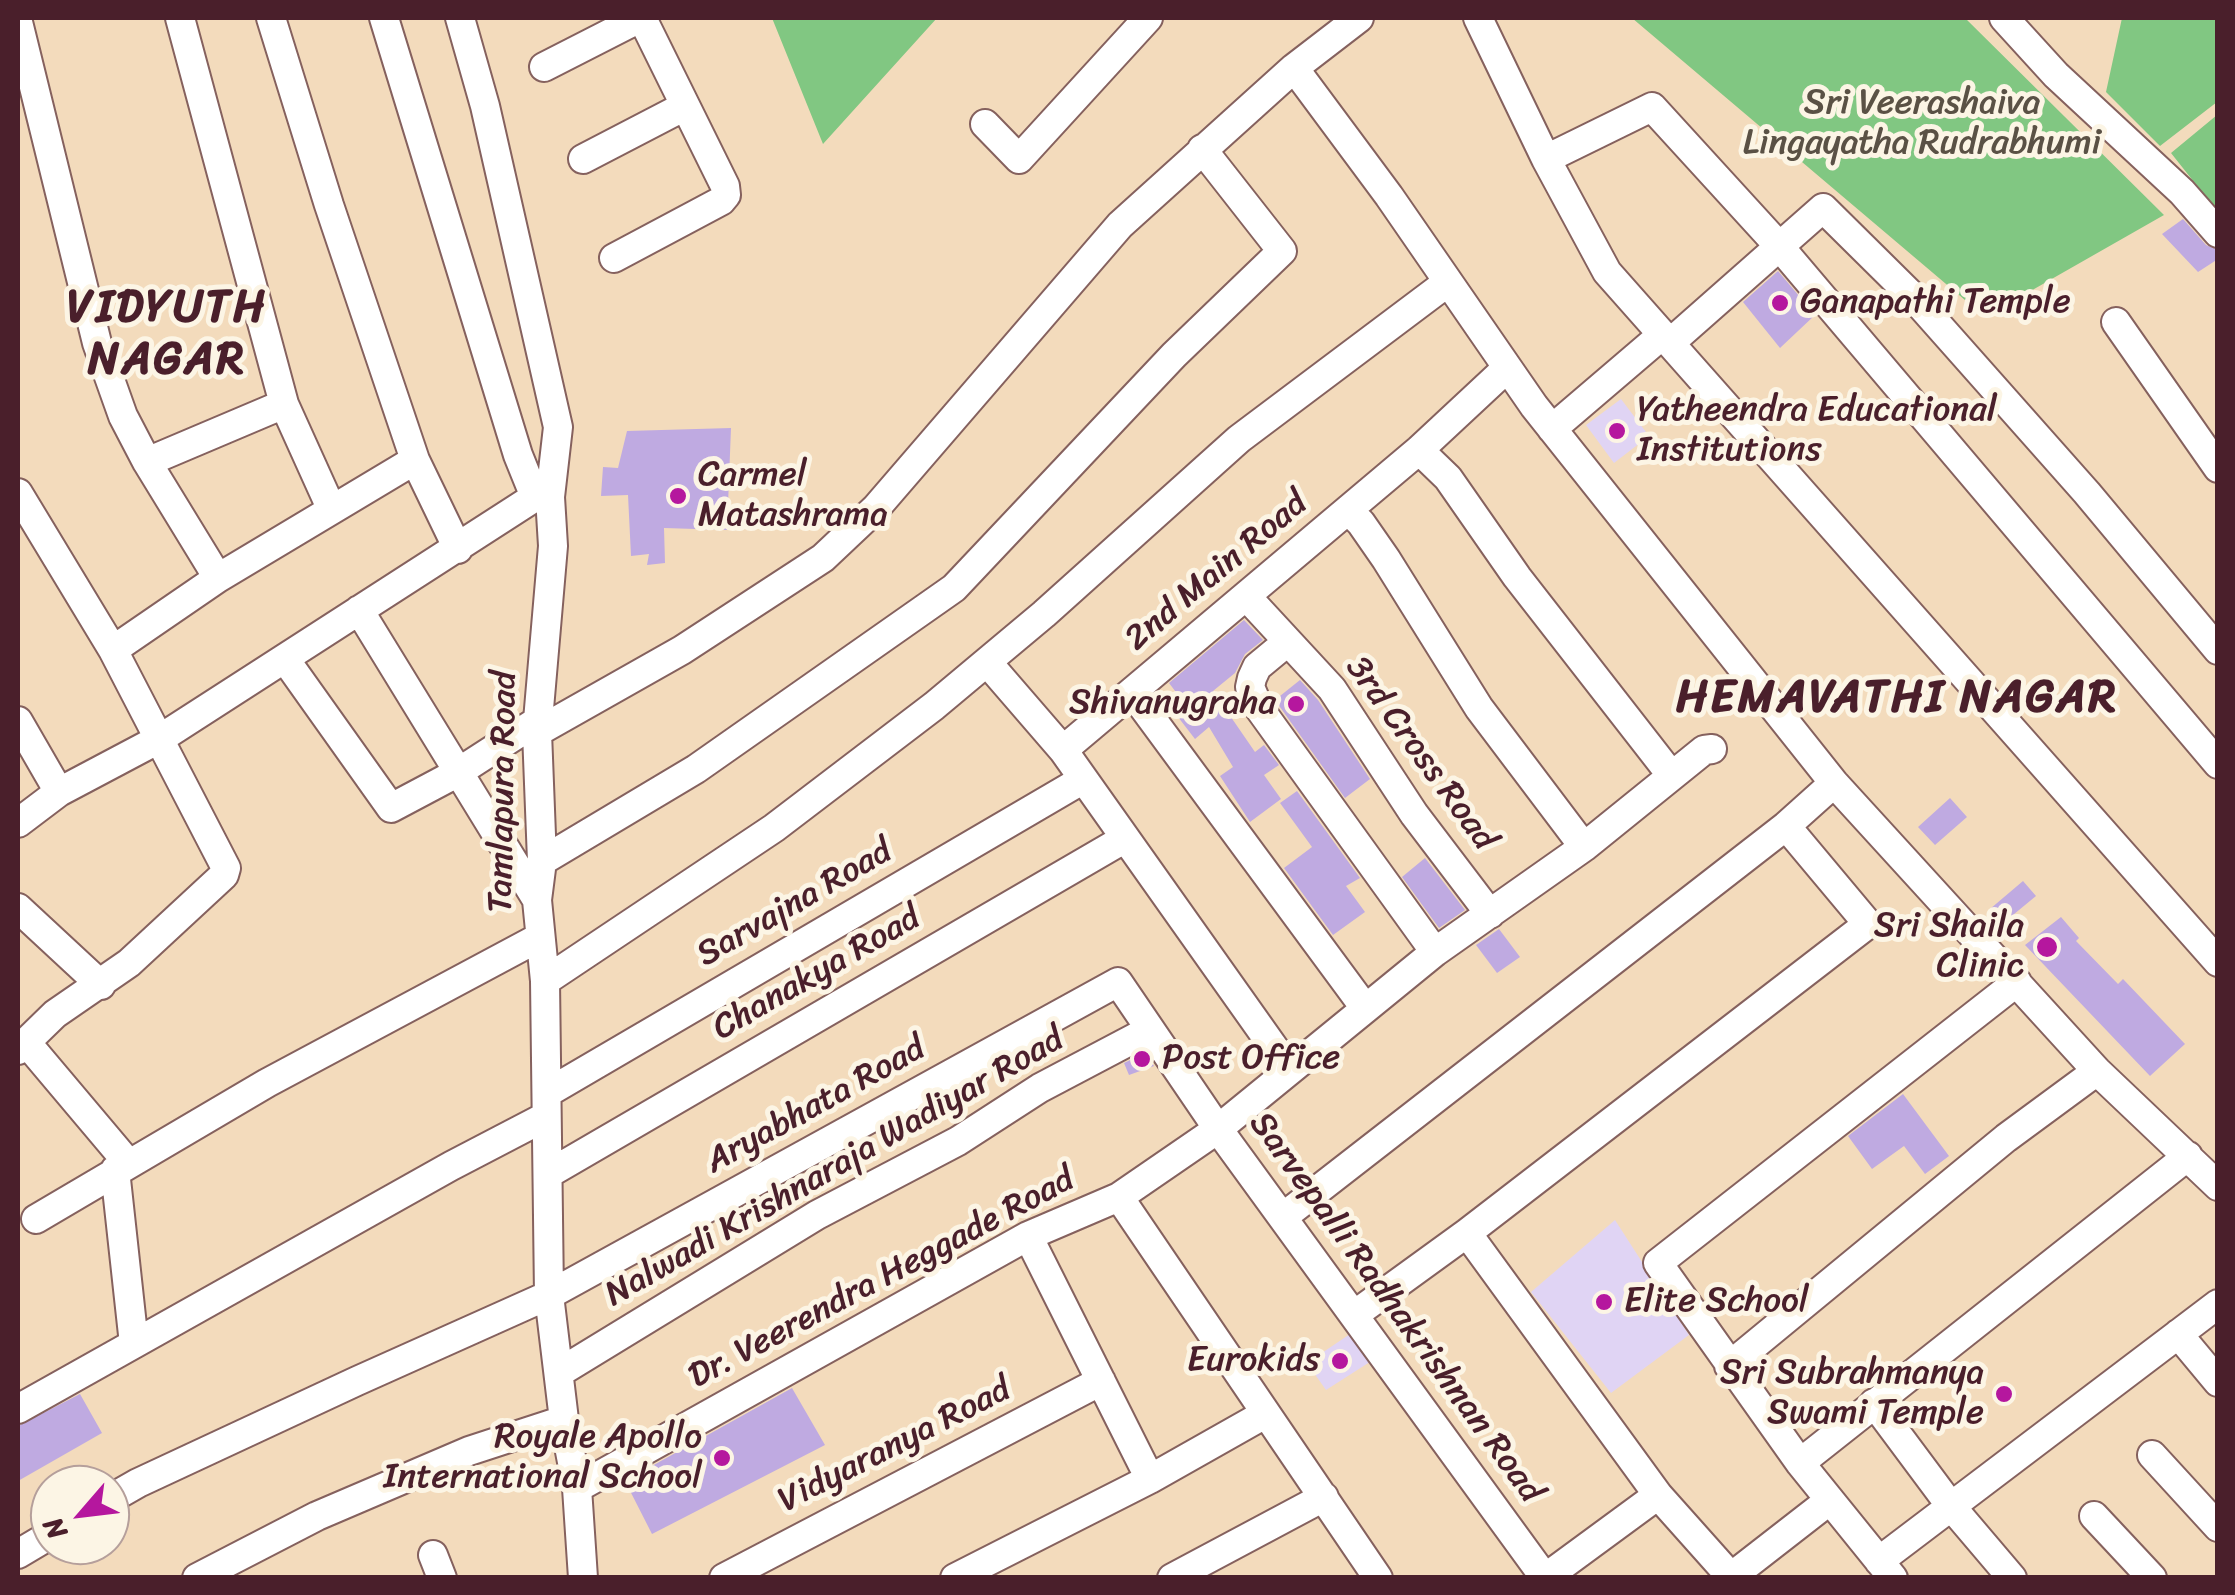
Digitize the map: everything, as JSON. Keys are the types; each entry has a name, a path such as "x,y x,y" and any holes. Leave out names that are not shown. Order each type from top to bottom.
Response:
{"street":[{"path":"180,18 284,404 331,508"},
{"path":"272,18 329,204 416,460 458,548"},
{"path":"18,824 59,792 161,738 542,497 518,455 384,18"},
{"name":"Tamlapura Road","path":"460,18 486,106 558,427 542,497 553,546 538,726 542,861 536,900 544,981 549,1295 564,1420 577,1488 583,1578"},
{"path":"985,124 1019,159 1148,18"},
{"path":"285,659 392,808 682,650 822,558 876,508 1120,225 1294,68 1360,18"},
{"path":"1478,18 1606,272 2218,962"},
{"path":"2004,18 2056,76 2182,192 2218,233"},
{"path":"544,67 647,19 684,106 725,186 722,201 614,258"},
{"path":"18,22 22,58 98,343 123,416 218,578"},
{"path":"1294,68 1552,429 1834,783 2097,1071 2218,1186"},
{"path":"583,159 684,106"},
{"path":"1546,159 1652,107 1779,246 2218,764"},
{"path":"542,861 696,768 954,588 1174,355 1282,251 1202,149"},
{"path":"1552,429 1823,208 1915,299 2088,494 2218,650"},
{"path":"544,981 774,828 987,662 1239,440 1448,282"},
{"path":"2116,322 2217,466"},
{"name":"2nd Main Road","path":"1063,750 1419,450 1507,368"},
{"path":"147,462 284,404"},
{"path":"1419,450 1448,478 1517,576 1672,776"},
{"path":"114,650 218,578 416,460"},
{"path":"18,493 114,650 226,868 224,875 101,985 55,1014 22,1046 121,1166 134,1344"},
{"path":"1348,510 1378,547 1478,708 1584,847"},
{"name":"3rd Cross Road","path":"1246,596 1332,688 1414,814 1490,914"},
{"path":"359,610 536,900"},
{"path":"1286,643 1256,667 1250,688 1259,708 1436,952"},
{"path":"987,662 1063,750 1290,1069"},
{"path":"1132,692 1365,1008"},
{"path":"18,720 59,792"},
{"name":"Dr. Veerendra Heggade Road","path":"577,1488 1028,1236 1118,1196 1218,1129 1436,952 1584,847 1704,750 1712,749"},
{"name":"Sarvajna Road","path":"18,1409 450,1166 1082,780"},
{"path":"1283,1218 1786,826 1834,783"},
{"path":"1354,1315 1467,1233 1868,924 1786,826"},
{"name":"Chanakya Road","path":"548,1174 1124,839"},
{"path":"18,908 101,985"},
{"path":"36,1219 267,1083 540,937"},
{"name":"Sarvepalli Radhakrishnan Road","path":"1118,982 1218,1129 1545,1578"},
{"name":"Aryabhata Road","path":"130,1488 549,1295 1118,982"},
{"path":"2017,982 1658,1263 1800,1463 1886,1569 1950,1505 2218,1304"},
{"name":"Nalwadi Krishnaraja Wadiyar Road","path":"560,1372 817,1215 958,1141 1040,1088 1150,1030"},
{"path":"1729,1366 2006,1138 2097,1071"},
{"path":"1800,1463 2188,1156"},
{"path":"1118,1196 1379,1577"},
{"path":"1467,1233 1658,1494 1732,1577 1830,1500"},
{"path":"1028,1236 1150,1479"},
{"path":"2178,1334 2218,1382"},
{"name":"Vidyaranya Road","path":"724,1578 1101,1381"},
{"path":"1874,1404 1950,1505 2012,1578"},
{"path":"955,1578 1150,1479 1265,1414"},
{"path":"198,1578 334,1508 469,1451 564,1420"},
{"path":"2152,1455 2218,1527"},
{"path":"1545,1578 1658,1494"},
{"path":"1172,1578 1324,1497"},
{"path":"2094,1516 2152,1578"}],"shaded area":[{"name":"Yatheendra Educational Institutions","path":"1621,399 1649,436 1614,463 1586,425"},
{"name":"Elite School","path":"1615,1220 1689,1335 1611,1393 1531,1292"},
{"name":"Eurokids","path":"1353,1332 1373,1360 1326,1390 1307,1363"}],"green space":[{"path":"772,18 937,18 823,144"},
{"name":"Sri Veerashaiva Lingayatha Rudrabhumi","path":"1632,18 1965,18 2164,215 1985,317"},
{"path":"2122,18 2217,18 2217,102 2160,146 2106,92"},
{"path":"2217,115 2217,211 2171,153"}],"building":[{"path":"2183,219 2206,245 2218,250 2218,259 2198,272 2162,234"},
{"name":"Ganapathi Temple","path":"1778,271 1815,315 1780,348 1743,302"},
{"name":"Carmel Matashrama","path":"731,428 727,530 664,528 665,563 647,565 649,554 631,556 628,495 601,496 603,467 618,468 627,431"},
{"path":"1244,620 1263,640 1245,654 1235,673 1213,691 1255,752 1264,745 1279,765 1264,775 1281,799 1250,822 1220,776 1233,767 1209,727 1195,739 1178,717 1188,708 1169,683"},
{"path":"1300,680 1318,700 1370,779 1345,798 1275,700"},
{"path":"1297,791 1360,878 1346,886 1365,912 1333,935 1284,868 1312,847 1280,803"},
{"path":"1950,798 1967,817 1935,845 1918,827"},
{"path":"1425,858 1465,910 1439,928 1402,877"},
{"path":"2023,881 2036,896 2002,924 1990,909"},
{"path":"2061,917 2079,938 2076,941 2118,984 2123,979 2185,1044 2150,1076 2025,945"},
{"path":"1499,929 1520,957 1497,973 1476,945"},
{"path":"1145,1053 1154,1066 1129,1075 1124,1063"},
{"path":"1903,1094 1949,1156 1925,1174 1904,1146 1872,1169 1848,1136"},
{"name":"Royale Apollo International School","path":"792,1388 825,1445 652,1534 625,1481"},
{"path":"80,1394 102,1433 46,1465 30,1465 30,1474 18,1481 18,1426"}],"place":[{"name":"Ganapathi Temple","path":"1780,303"},
{"name":"Yatheendra Educational Institutions","path":"1617,431"},
{"name":"Carmel Matashrama","path":"678,496"},
{"name":"Shivanugraha","path":"1296,704"},
{"name":"Sri Shaila Clinic","path":"2047,947"},
{"name":"Post Office","path":"1142,1059"},
{"name":"Elite School","path":"1604,1302"},
{"name":"Eurokids","path":"1340,1361"},
{"name":"Sri Subrahmanya Swami Temple","path":"2004,1394"},
{"name":"Royale Apollo International School","path":"722,1458"}],"district":[{"name":"VIDYUTH NAGAR","path":"167,336"},
{"name":"HEMAVATHI NAGAR","path":"1897,700"}]}
